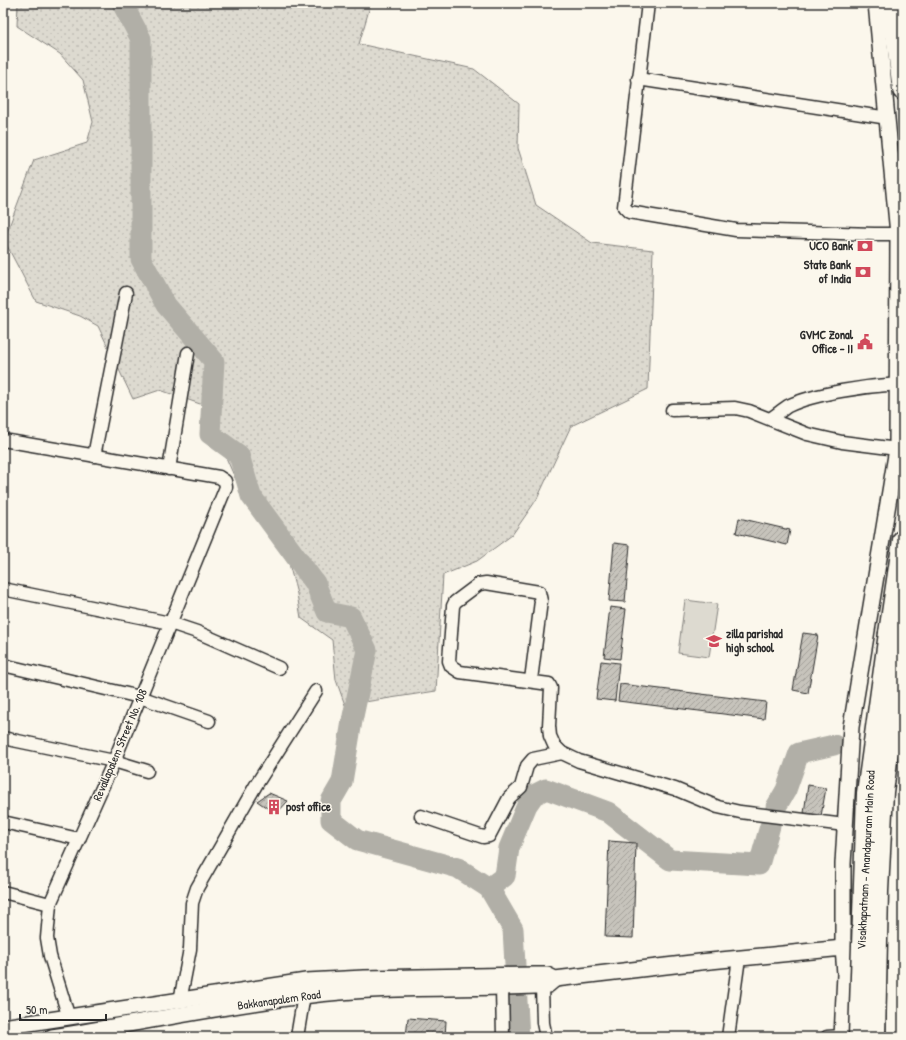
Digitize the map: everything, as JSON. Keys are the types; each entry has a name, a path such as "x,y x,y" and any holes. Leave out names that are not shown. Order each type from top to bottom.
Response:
{"main road":[{"path":"892,3 903,90"},
{"name":"Visakhapatnam - Anandapuram Main Road","path":"875,1037 878,892 883,792 903,540"},
{"name":"Visakhapatnam - Anandapuram Main Road","path":"848,1037 867,794 896,635"}],"street":[{"path":"648,3 624,197 624,207 629,212 736,230 898,234"},
{"path":"827,1037 848,1037 843,948 843,864 852,727 897,449 898,234 876,3"},
{"path":"638,79 888,118"},
{"path":"94,456 126,293"},
{"path":"3,440 170,469 188,354"},
{"path":"770,419 788,406 828,394 882,385 898,384"},
{"path":"672,410 735,408 749,411 807,434 897,449"},
{"name":"Revallapalem Street No. 108","path":"69,1018 50,956 47,938 50,904 114,761 224,493 225,481 219,477 170,469"},
{"path":"531,680 541,601 539,592 486,583 473,587 453,606 449,661 451,666 460,672 531,680 549,684 551,688 549,726 550,736 554,745 562,753 579,761 675,789 718,807 740,812 845,825"},
{"path":"3,589 170,623 197,632 278,668"},
{"path":"3,665 140,697 209,721"},
{"path":"180,1001 191,939 190,922 192,903 196,888 256,785 316,691"},
{"path":"3,738 114,761 147,771"},
{"path":"894,1037 895,946 900,914 893,810 901,765 903,740"},
{"path":"421,816 483,837 489,836 508,798 521,787 527,766 533,760 562,753"},
{"path":"3,822 81,834"},
{"path":"3,892 50,904"},
{"path":"3,1027 180,1001 304,989 364,978 506,984 538,982 547,975 555,979 739,958 843,948 895,946"},
{"path":"728,1037 739,958"},
{"path":"538,982 546,1037"},
{"path":"503,1037 506,984"},
{"path":"297,1037 304,989"},
{"name":"Bakkanapalem Road","path":"52,1037 204,1010 304,989"}],"shaded area":[{"path":"18,3 371,3 359,44 474,69 519,104 518,148 536,205 592,243 653,250 648,389 571,426 537,499 512,535 477,561 443,575 436,691 345,705 336,680 332,640 301,618 297,594 287,556 266,531 235,478 203,405 160,390 133,399 98,326 80,316 36,301 4,240 34,160 87,143 93,122 83,80 60,54 17,26"},
{"path":"685,600 717,604 709,657 678,653"}],"building":[{"path":"739,518 790,530 787,545 736,533"},
{"path":"614,543 630,545 625,602 609,601"},
{"path":"610,607 626,609 620,659 604,657"},
{"path":"803,633 818,635 808,693 793,690"},
{"path":"601,661 619,663 615,701 596,699"},
{"path":"620,684 766,702 764,719 618,701"},
{"path":"808,785 826,788 821,816 804,813"},
{"name":"post office","path":"269,793 288,801 276,814 257,801"},
{"path":"609,841 636,843 633,938 605,937"},
{"path":"408,1018 446,1021 445,1037 406,1037"}],"waterway":[{"path":"122,3 141,39 141,259 166,305 214,361 210,434 239,455 251,496 315,583 327,612 351,617 367,650 352,721 342,782 331,801 331,820 357,840 458,868 489,888 513,929 519,1037"},
{"path":"776,807 786,790 799,753 834,745"},
{"path":"489,888 505,876 509,848 527,805 534,795 546,789 608,812 670,860 759,865 770,826"}],"place":[{"name":"UCO Bank","path":"865,246"},
{"name":"State Bank of India","path":"863,272"},
{"name":"GVMC Zonal Office - II","path":"865,342"},
{"name":"zilla parishad high school","path":"714,641"},
{"name":"post office","path":"274,807"}]}
